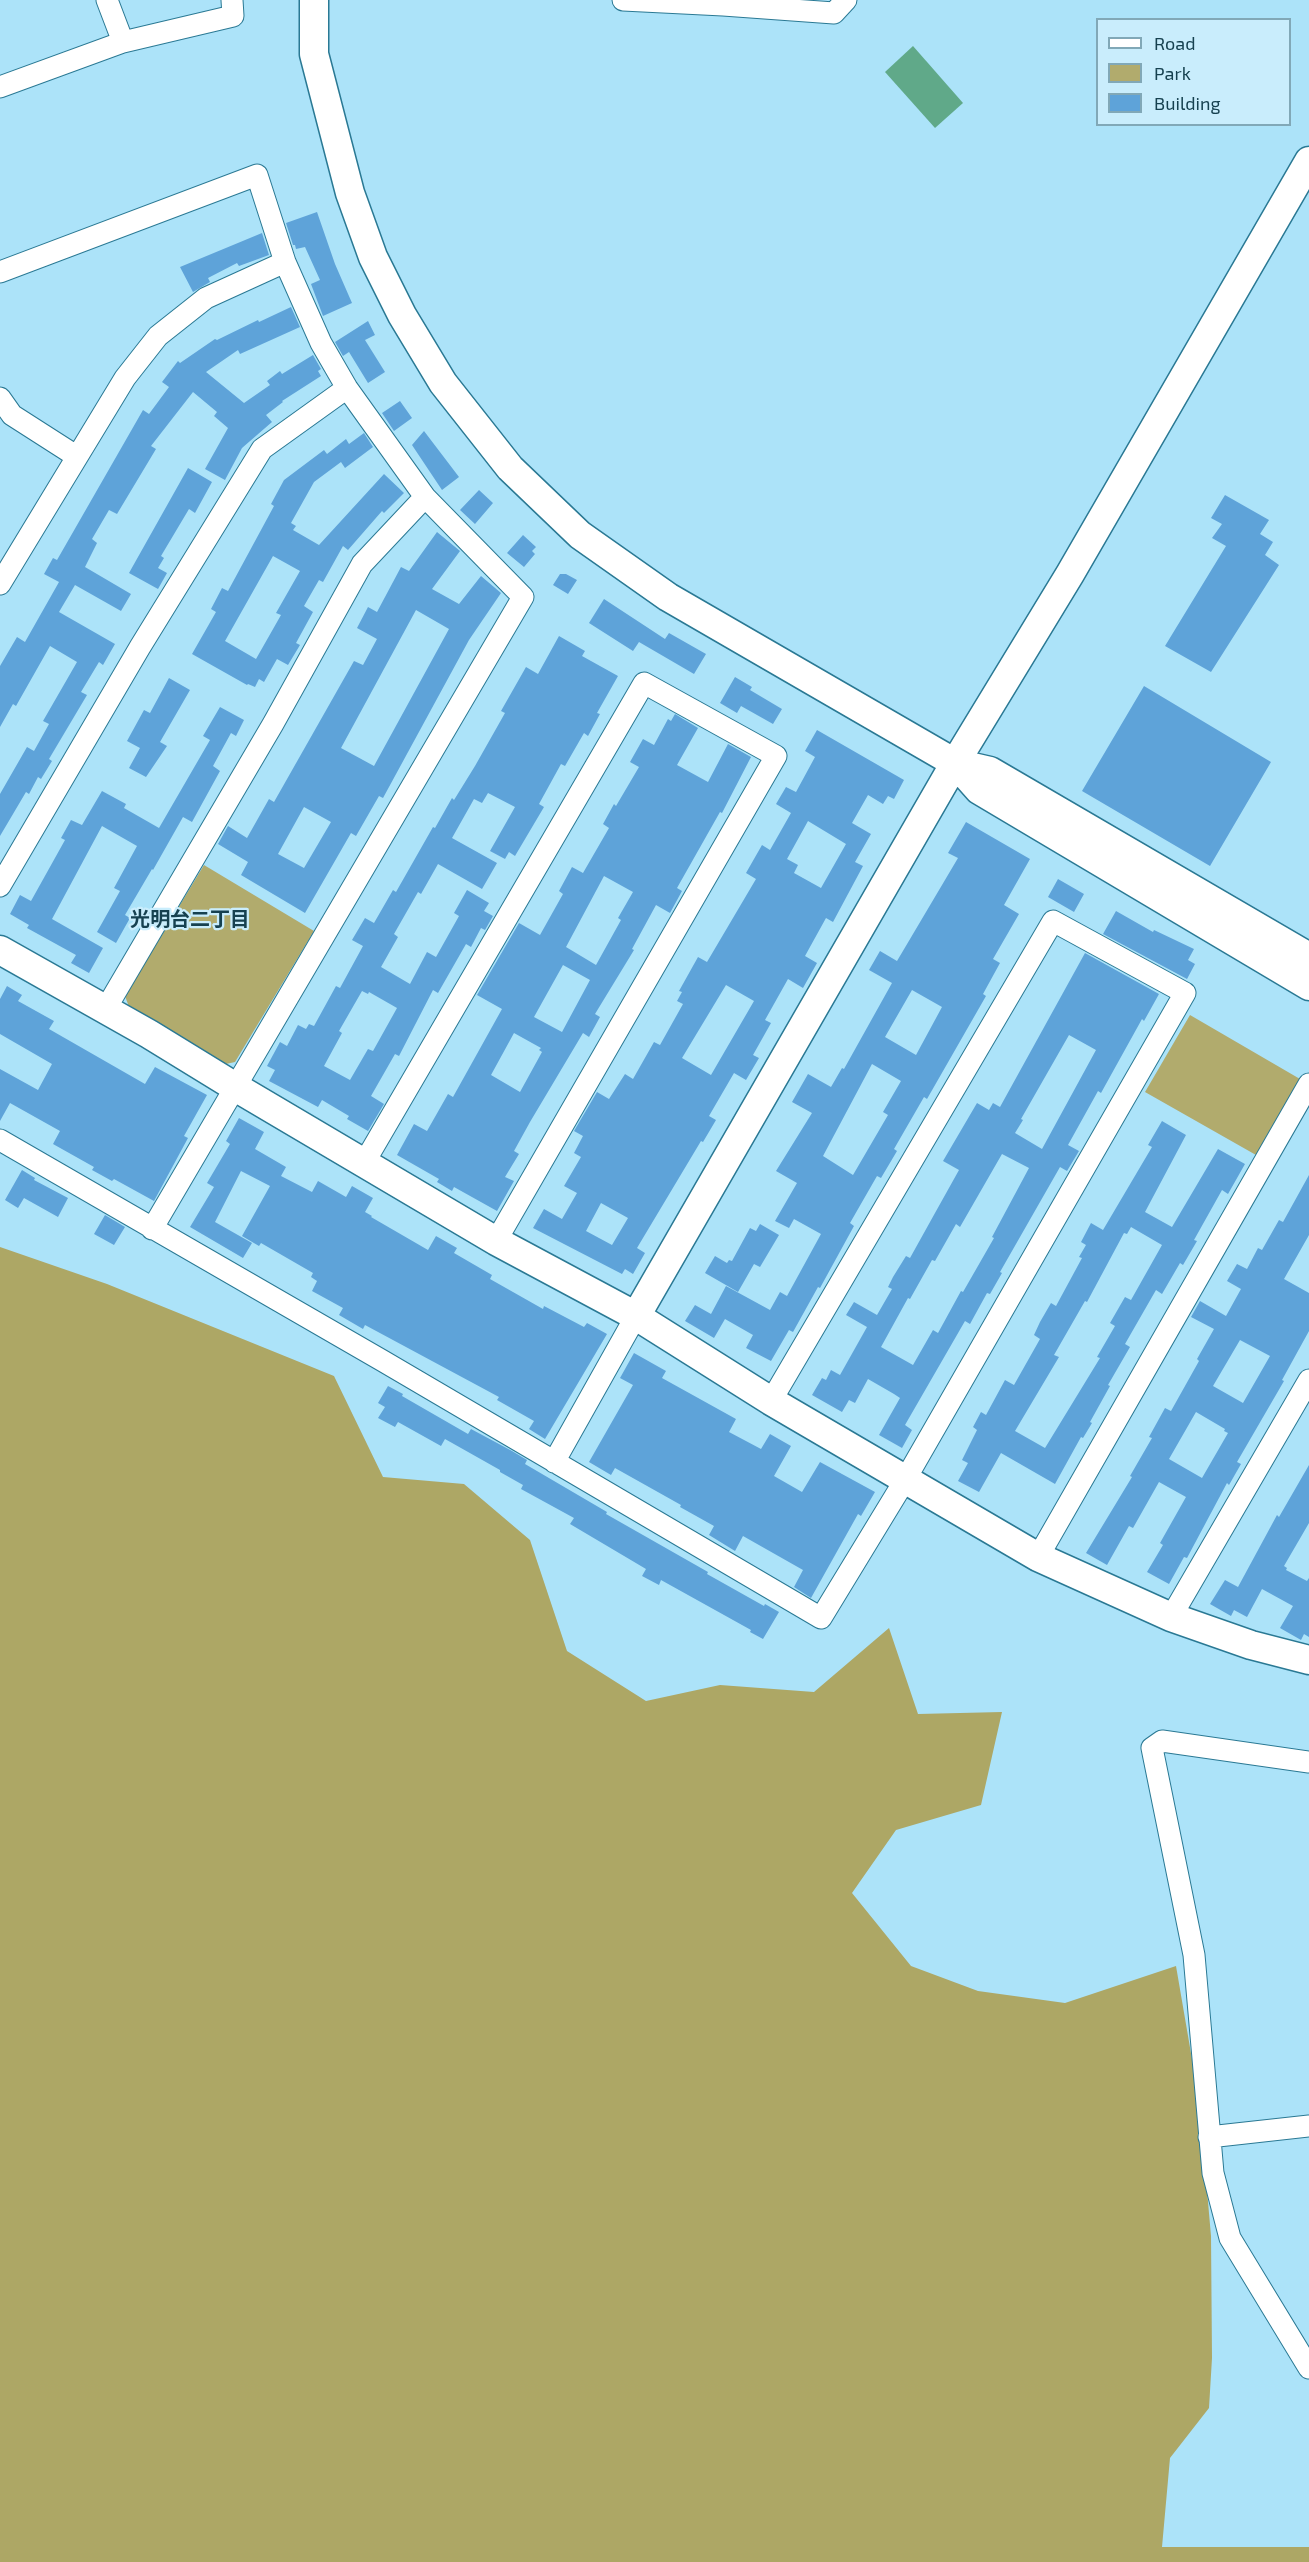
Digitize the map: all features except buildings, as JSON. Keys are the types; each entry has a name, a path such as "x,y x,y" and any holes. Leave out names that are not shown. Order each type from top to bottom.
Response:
{"street":[{"path":"106,0 123,42"},
{"path":"0,87 123,42 233,16 232,0"},
{"path":"314,0 314,54 350,193 373,256 402,315 443,383 510,468 580,535 669,597 955,763 990,771 1309,957"},
{"path":"623,0 723,2 834,13 846,0"},
{"path":"554,1462 955,763 1070,574 1309,161"},
{"path":"0,272 257,175 285,262 321,343 347,388 425,497 523,597 153,1229"},
{"path":"0,584 125,378 158,336 206,298 285,262"},
{"path":"0,886 140,647 262,448 347,388"},
{"path":"0,398 12,416 76,456"},
{"path":"105,1010 273,724 362,564 425,497"},
{"path":"364,1163 644,683 776,756 496,1241"},
{"path":"955,763 979,790 1309,986"},
{"path":"0,1140 821,1618 904,1480 1185,993 1053,921 771,1401"},
{"path":"0,950 149,1034 496,1241 636,1316 771,1401 1038,1557 1171,1617 1251,1645 1309,1659"},
{"path":"1038,1557 1309,1084"},
{"path":"1171,1617 1309,1380"},
{"path":"1309,1762 1162,1741 1152,1748 1194,1955 1213,2173 1230,2238 1309,2368"},
{"path":"1209,2137 1309,2126"}],"green space":[{"path":"204,865 314,931 235,1062 226,1064 129,1007 125,996"},
{"path":"1190,1015 1300,1079 1256,1155 1145,1092"}],"shaded area":[{"path":"913,46 963,103 935,128 885,72"},
{"path":"0,1247 107,1284 334,1376 383,1477 464,1484 530,1540 567,1651 646,1701 720,1685 814,1692 889,1628 918,1714 1002,1712 981,1805 896,1830 852,1893 911,1966 978,1991 1065,2003 1176,1966 1199,2100 1211,2236 1212,2358 1209,2408 1170,2458 1162,2547 1309,2547 1309,2562 0,2562"}],"district":[{"name":"光明台二丁目","path":"190,919"}]}
